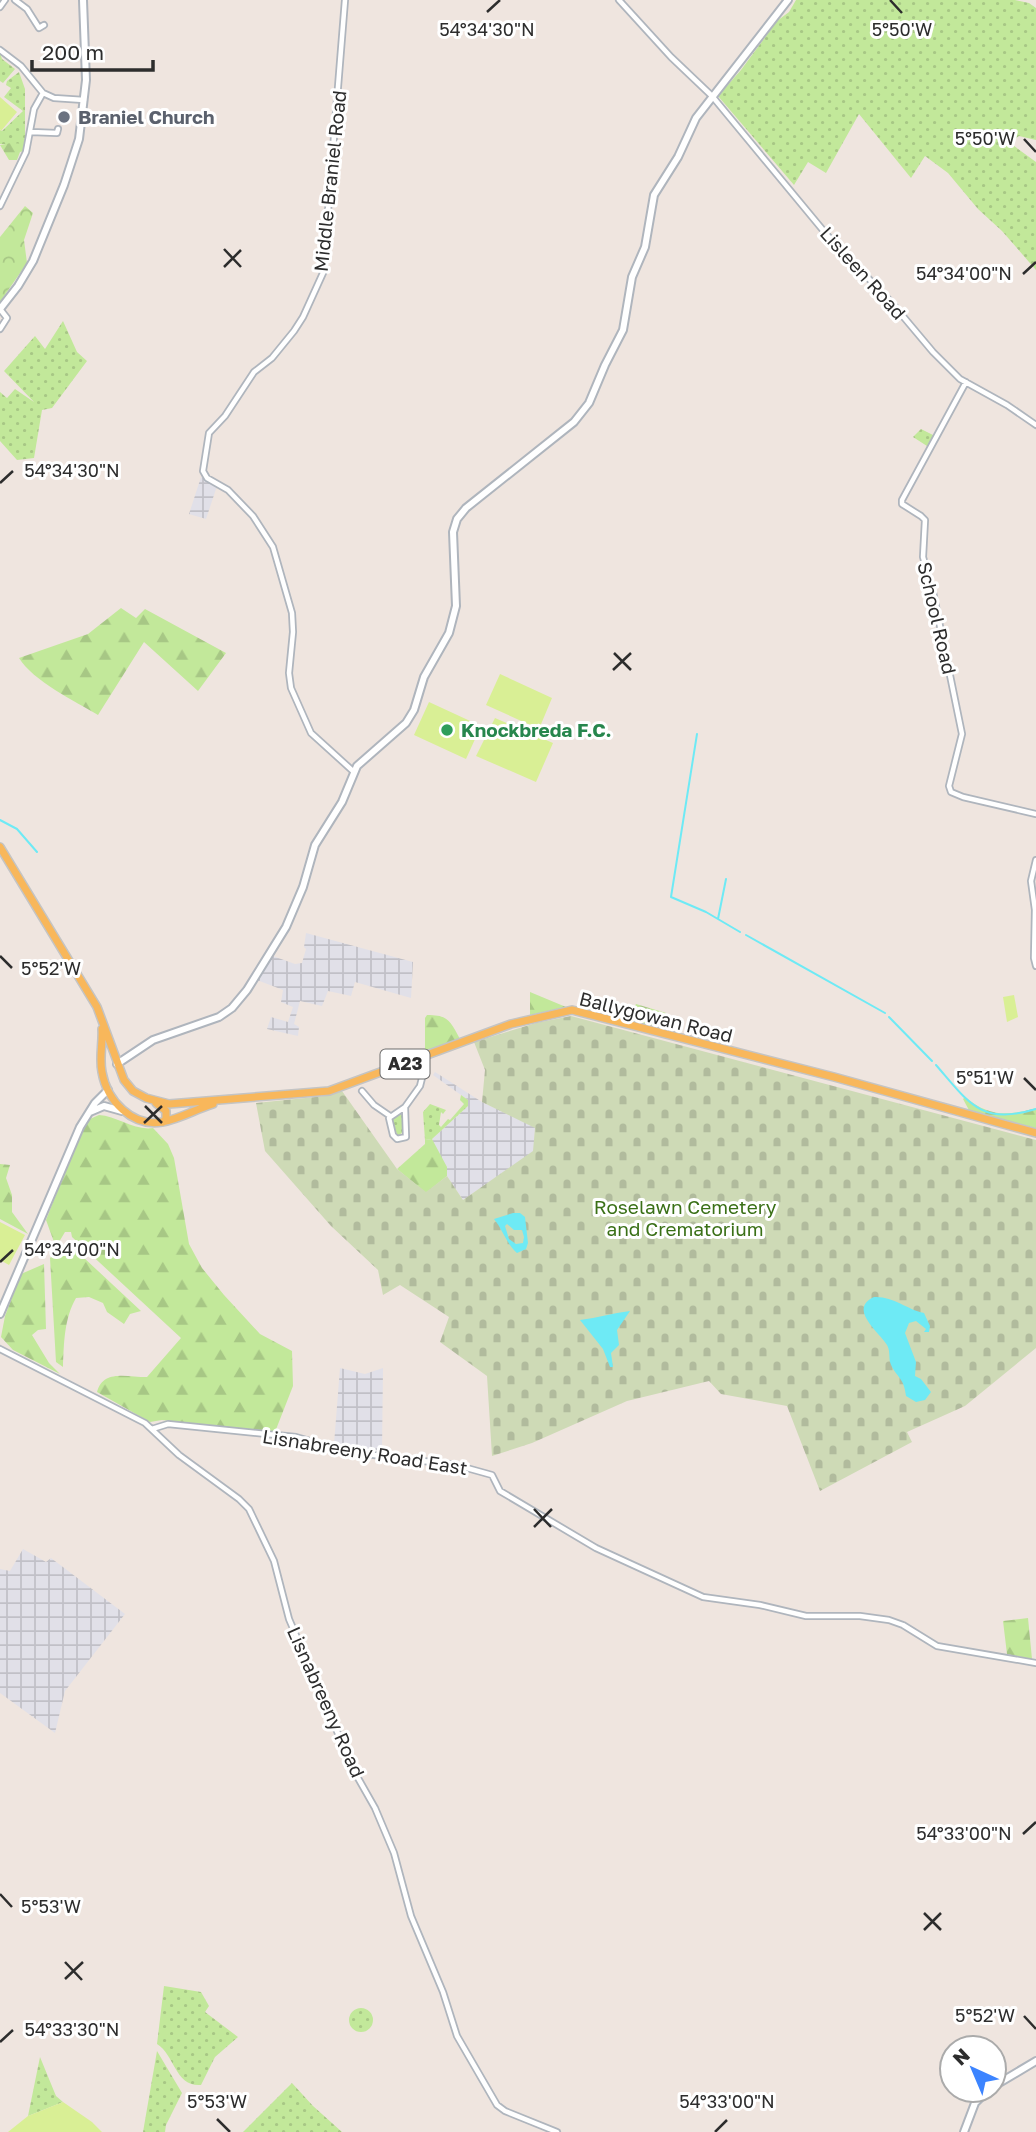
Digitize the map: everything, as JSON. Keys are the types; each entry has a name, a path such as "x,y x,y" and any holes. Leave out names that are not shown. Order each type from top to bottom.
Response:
{"main road":[{"path":"0,848 97,1007 118,1067 133,1091 166,1111 166,1119 163,1122"},
{"name":"Ballygowan Road","path":"149,1100 169,1104 330,1091 512,1024 572,1010 834,1077 1036,1133"},
{"path":"101,1018 101,1065 115,1102 127,1114"},
{"path":"106,1081 118,1067"},
{"name":"Ballygowan Road","path":"127,1114 139,1120 163,1122 231,1100"}],"street":[{"path":"0,7 5,0"},
{"path":"15,0 27,9 39,27 44,25"},
{"path":"0,329 7,317 0,309 24,278 75,155 85,100 83,0"},
{"name":"Middle Braniel Road","path":"345,0 323,273 307,310 294,331 272,358 254,372 225,416 212,428 207,441 203,471 204,475 222,485 237,499 268,537 281,568 292,613 289,673 291,688 311,733 354,772"},
{"name":"Lisleen Road","path":"619,0 671,57 712,96 827,235 891,302 933,352 966,382 1036,425"},
{"path":"118,1067 126,1057 165,1035 210,1022 227,1013 238,1001 286,928 303,887 315,845 342,802 354,772 361,761 406,723 414,710 424,677 449,633 456,606 452,538 457,519 466,508 574,422 589,403 623,330 632,277 645,247 654,195 678,157 692,125 788,0"},
{"path":"0,50 21,66 43,93 54,98 85,100"},
{"path":"0,206 26,152 34,109 43,93"},
{"path":"31,132 57,133 58,129"},
{"name":"School Road","path":"966,382 902,504 925,520 923,557 959,711 962,734 949,786 951,792 1036,814"},
{"path":"1036,860 1031,881 1035,910 1033,932 1036,966"},
{"path":"390,1116 405,1107 420,1086 422,1078 414,1060"},
{"path":"0,1314 85,1117 106,1081"},
{"path":"362,1091 374,1105 390,1116 393,1135 397,1139 406,1137 405,1107"},
{"path":"85,1117 94,1109 104,1106 127,1114"},
{"name":"Lisnabreeny Road","path":"0,1349 133,1416 152,1429 183,1459 239,1499 253,1515 274,1561 289,1619 354,1771 375,1808 394,1853 411,1916 443,1992 461,2045 497,2105 505,2111 557,2132"},
{"name":"Lisnabreeny Road East","path":"152,1429 168,1424 296,1437 349,1452 444,1463 484,1472 492,1475 500,1491 596,1548 703,1597 806,1615 860,1616 889,1620 903,1625 937,1646 1036,1663"},
{"path":"1008,2077 1036,2061"},
{"path":"964,2132 975,2104"}],"shaded area":[{"path":"201,477 217,486 206,519 189,514"},
{"path":"306,933 413,962 411,998 355,982 351,996 328,991 322,1006 300,1001 294,1024 299,1027 298,1036 267,1029 271,1017 288,1022 293,1007 281,1002 283,990 257,980 270,955 295,964 302,963 306,949"},
{"path":"435,1072 482,1102 535,1127 534,1151 463,1200 447,1176 432,1139 468,1106 468,1100 433,1075"},
{"path":"340,1368 365,1374 383,1368 382,1451 358,1450 334,1444"},
{"path":"23,1549 46,1562 51,1558 125,1614 65,1691 55,1733 0,1693 0,1569 10,1571"}],"green space":[{"path":"796,0 1015,0 1029,3 1036,8 1036,140 1019,136 1010,143 1036,162 1036,270 948,173 925,156 911,178 859,114 826,173 808,162 794,185 718,96 777,21 789,12"},
{"path":"0,53 2,59 15,69 3,83 0,81"},
{"path":"19,72 25,89 25,144 0,144 0,130 23,111 4,97 11,88 6,85 7,81"},
{"path":"0,97 17,112 1,131 0,129"},
{"path":"25,144 24,151 20,152 17,160 9,160 0,145"},
{"path":"25,206 33,213 24,240 27,263 0,302 0,237"},
{"path":"63,321 77,352 87,361 52,408 42,410 34,458 17,460 0,441 0,392 7,398 15,389 34,402 4,371 35,336 45,349"},
{"path":"921,429 935,436 930,445 927,446 913,437"},
{"path":"121,608 136,618 145,609 226,653 198,691 144,642 98,715 34,675 19,658 88,634"},
{"path":"500,674 552,698 539,729 486,705"},
{"name":"Knockbreda F.C.","path":"429,702 481,726 466,759 414,735"},
{"path":"495,718 553,743 536,782 476,756"},
{"path":"530,992 566,1007 530,1015"},
{"path":"1014,995 1018,1017 1007,1022 1003,997"},
{"path":"636,1004 666,1013 658,1027 628,1020"},
{"path":"427,1015 448,1020 460,1039 425,1051"},
{"name":"Roselawn Cemetery and Crematorium","path":"571,1016 1036,1140 1036,1348 965,1406 907,1432 912,1442 820,1491 787,1406 721,1394 709,1381 627,1401 532,1443 492,1456 487,1376 440,1342 449,1317 400,1285 383,1295 378,1270 331,1226 265,1151 256,1103 325,1096 342,1091 397,1169 426,1192 447,1176 463,1200 533,1151 535,1128 482,1102 485,1070 474,1042 536,1023"},
{"path":"461,1095 468,1100 468,1106 432,1139 425,1140 423,1112 430,1104 446,1110 443,1114 441,1112 441,1127 464,1104 460,1100"},
{"path":"965,1097 982,1108 999,1113 1036,1108 1036,1128 970,1112 963,1099"},
{"path":"401,1112 404,1114 403,1132 398,1136 391,1121 393,1116"},
{"path":"99,1115 153,1128 168,1144 174,1158 189,1244 202,1268 260,1334 292,1351 293,1386 275,1432 162,1420 150,1422 97,1392 100,1385 110,1377 147,1377 181,1338 72,1237 71,1232 65,1232 59,1242 54,1242 46,1220 79,1136 90,1119"},
{"path":"432,1139 447,1167 447,1176 426,1193 397,1169 425,1144 425,1140"},
{"path":"0,1164 10,1165 6,1178 12,1195 12,1212 28,1234 0,1219"},
{"path":"0,1222 25,1235 9,1265 0,1260"},
{"path":"68,1243 141,1311 130,1314 124,1324 107,1312 103,1303 89,1297 76,1298 67,1323 63,1367 56,1362 50,1258"},
{"path":"44,1264 46,1329 38,1330 32,1335 49,1363 60,1374 13,1350 1,1337 5,1316 21,1274"},
{"path":"1028,1618 1032,1659 1007,1654 1003,1621"},
{"path":"164,1986 201,1992 209,2006 205,2012 238,2037 215,2057 201,2085 192,2084 180,2076 168,2055 157,2044"},
{"path":"361,2008 372,2015 373,2020 366,2031 361,2032 350,2025 349,2020 356,2009"},
{"path":"157,2051 182,2093 165,2132 143,2132"},
{"path":"40,2057 56,2096 63,2102 28,2116"},
{"path":"292,2083 313,2106 342,2132 243,2132"},
{"path":"63,2102 102,2132 8,2132 28,2116"}],"water":[{"path":"513,1213 520,1213 525,1217 528,1243 526,1249 517,1253 494,1219","holes":["507,1224 514,1230 522,1230 523,1243 516,1244 509,1239 505,1226"]},
{"path":"874,1297 881,1297 924,1313 930,1326 929,1332 924,1332 926,1329 916,1321 909,1323 905,1333 916,1362 915,1376 921,1379 931,1392 925,1400 916,1402 906,1396 903,1384 890,1362 887,1345 864,1314 867,1302"},
{"path":"630,1311 617,1330 619,1345 611,1353 613,1367 610,1367 603,1349 580,1320"}],"waterway":[{"path":"697,734 671,897 706,912 740,932"},
{"path":"0,820 17,829 37,852"},
{"path":"718,919 726,879"},
{"path":"746,935 885,1013"},
{"path":"889,1017 932,1061"},
{"path":"936,1065 968,1100 989,1113 1017,1114 1036,1109"}],"place":[{"name":"Braniel Church","path":"64,117"},
{"name":"Knockbreda F.C.","path":"447,730"}]}
